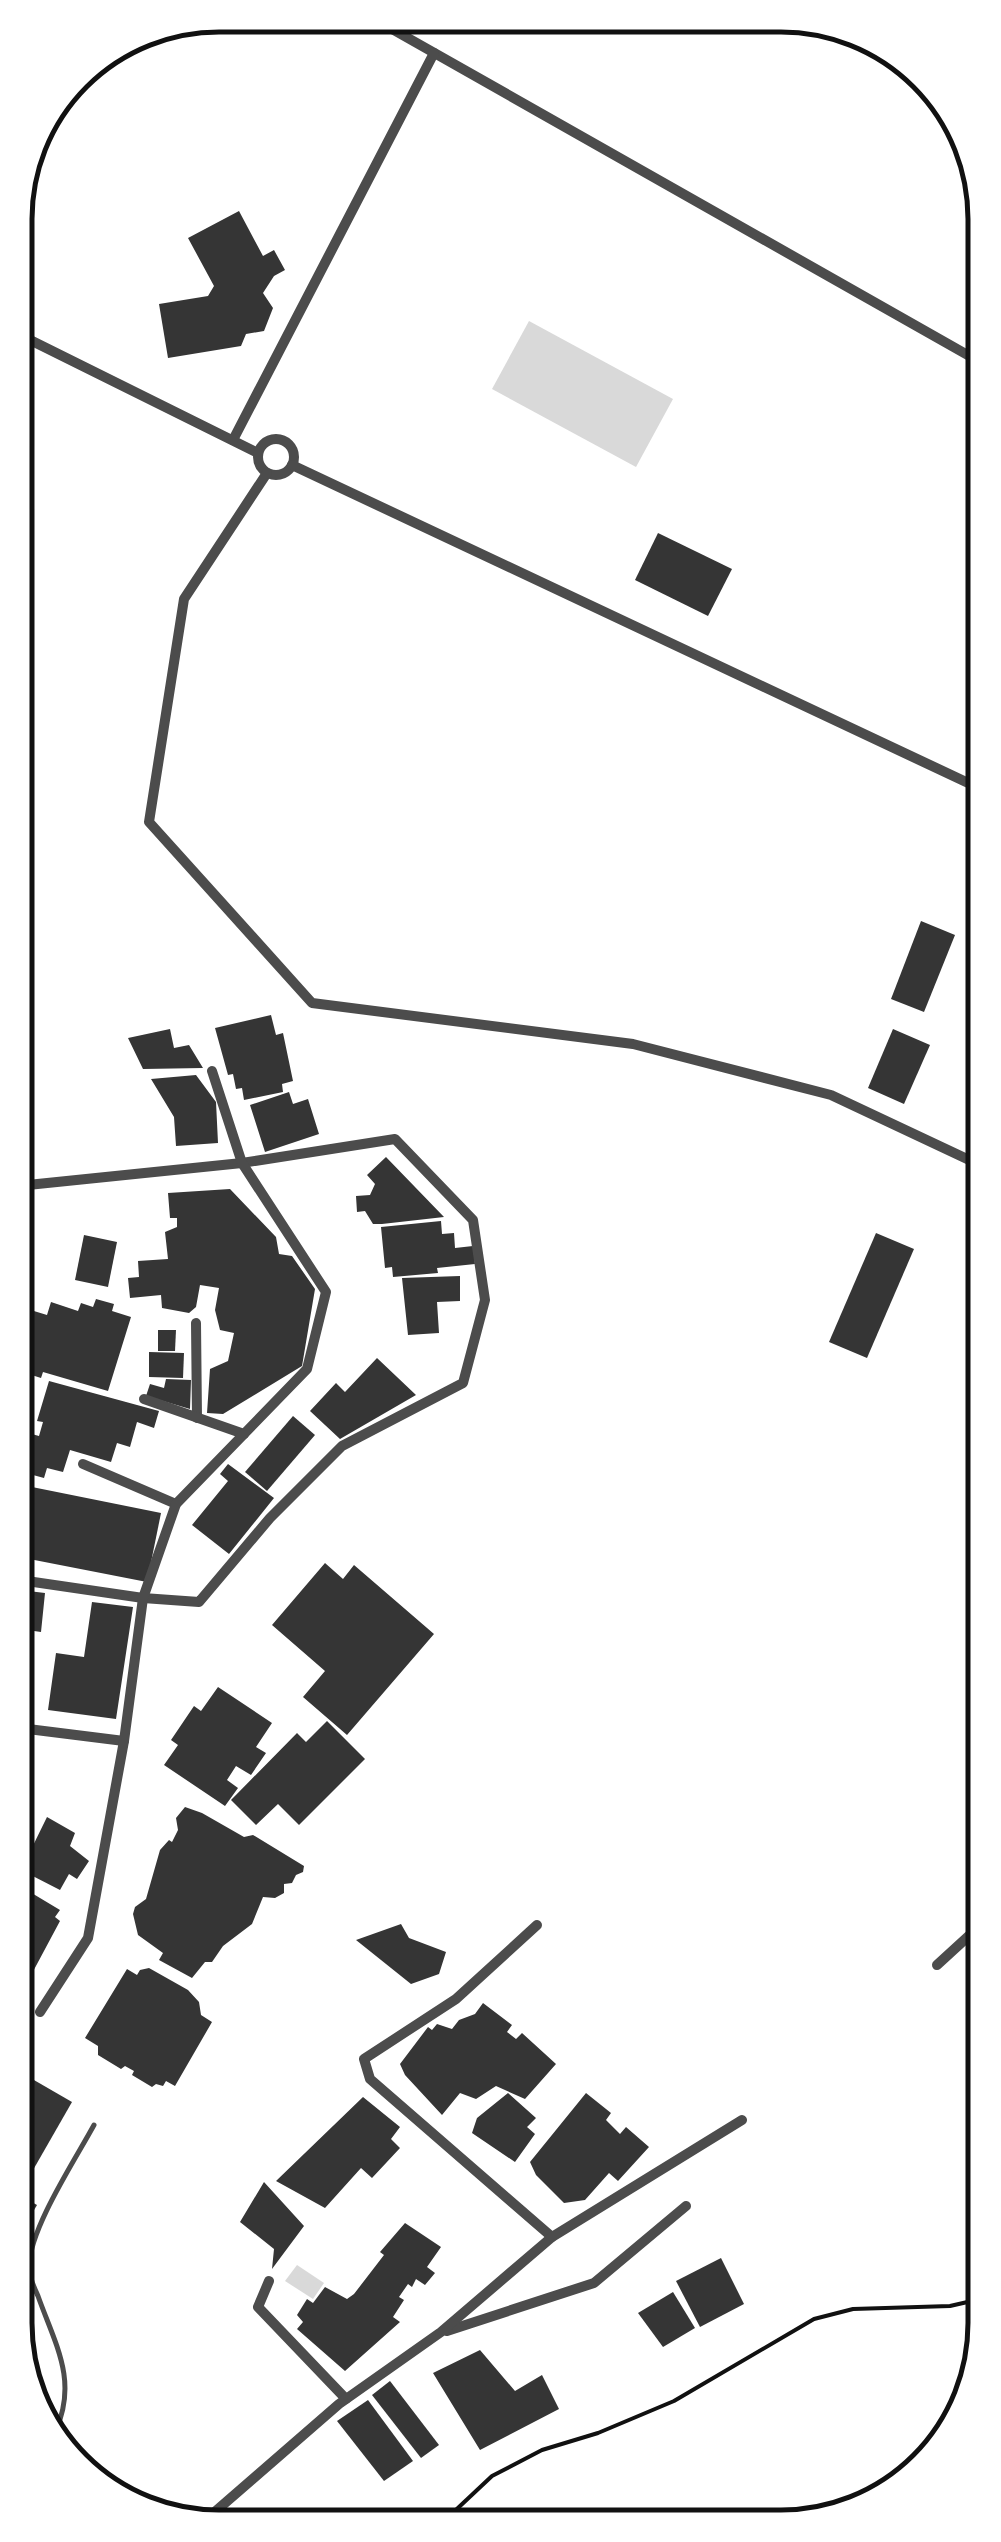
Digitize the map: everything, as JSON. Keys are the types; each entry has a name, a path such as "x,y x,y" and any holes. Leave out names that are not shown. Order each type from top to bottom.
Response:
{"street":[{"path":"398,33 968,355"},
{"path":"233,440 434,53"},
{"path":"33,341 258,452"},
{"path":"281,439 294,452 292,465 288,471 267,473 258,460 258,452 268,441 281,439"},
{"path":"292,465 968,783"},
{"path":"267,473 184,598 148,822 312,1004 633,1044 831,1095 968,1159"},
{"path":"40,2012 88,1938 124,1741 144,1598 176,1504 307,1369 326,1292 242,1163 212,1071"},
{"path":"32,1582 199,1602 270,1518 342,1446 462,1383 485,1300 472,1220 395,1140 242,1163 33,1185"},
{"path":"196,1323 197,1418"},
{"path":"144,1400 244,1434"},
{"path":"83,1464 176,1504"},
{"path":"32,1730 124,1741"},
{"path":"537,1925 456,1999 364,2059 370,2079 552,2237"},
{"path":"937,1964 968,1936"},
{"path":"217,2510 346,2399 441,2332 552,2237 742,2120"},
{"path":"441,2332 594,2283 686,2206"},
{"path":"268,2281 258,2307 346,2399"}],"lane":[{"path":"32,2252 36,2236 94,2124"},
{"path":"32,2280 66,2383 67,2405 60,2420"}],"path":[{"path":"460,2510 492,2476 542,2450 598,2433 674,2401 814,2318 853,2309 968,2302"}],"shaded area":[{"path":"529,321 673,399 636,467 492,389"},
{"path":"297,2265 324,2283 313,2299 285,2281"}],"building":[{"path":"239,211 263,256 274,250 285,270 274,276 263,293 273,308 264,331 246,334 241,346 168,358 159,304 208,296 214,286 188,238"},
{"path":"658,533 732,569 708,616 635,580"},
{"path":"921,921 955,935 924,1012 891,999"},
{"path":"271,1015 276,1035 283,1033 293,1081 282,1084 283,1092 244,1100 242,1088 236,1089 233,1074 228,1075 215,1028"},
{"path":"170,1029 174,1048 189,1045 203,1068 143,1069 128,1038"},
{"path":"893,1029 930,1045 904,1104 868,1088"},
{"path":"196,1075 216,1102 218,1143 176,1146 174,1117 151,1079"},
{"path":"289,1092 293,1104 308,1099 319,1134 265,1152 250,1105"},
{"path":"386,1157 444,1217 373,1224 365,1211 357,1212 356,1196 370,1195 375,1184 367,1175"},
{"path":"230,1189 276,1237 279,1254 292,1256 315,1289 302,1366 223,1414 207,1413 210,1369 228,1361 234,1333 220,1330 215,1310 219,1288 200,1285 196,1307 189,1313 162,1308 161,1295 130,1298 128,1278 139,1277 138,1261 168,1259 165,1232 177,1227 177,1218 170,1218 168,1193"},
{"path":"441,1221 442,1234 454,1233 455,1248 473,1246 475,1264 437,1268 438,1273 393,1277 392,1267 385,1268 381,1227"},
{"path":"876,1233 914,1249 867,1358 829,1342"},
{"path":"84,1235 117,1242 108,1287 75,1280"},
{"path":"460,1276 460,1301 437,1302 439,1333 408,1335 402,1278"},
{"path":"96,1299 114,1304 112,1311 131,1317 108,1391 43,1372 41,1378 32,1375 32,1311 47,1315 51,1302 78,1311 81,1303 93,1307"},
{"path":"158,1330 176,1330 175,1351 158,1351"},
{"path":"149,1352 184,1353 183,1378 149,1377"},
{"path":"377,1358 416,1395 340,1439 310,1411 336,1383 345,1392"},
{"path":"166,1379 191,1380 190,1409 146,1396 150,1384 164,1388"},
{"path":"49,1381 159,1411 154,1428 137,1422 130,1447 117,1443 111,1462 70,1450 63,1472 47,1468 44,1478 33,1475 32,1471 32,1434 39,1436 43,1422 37,1421"},
{"path":"293,1416 315,1435 267,1491 245,1472"},
{"path":"228,1464 274,1498 229,1554 192,1525 228,1481 220,1474"},
{"path":"32,1487 161,1513 147,1582 32,1560"},
{"path":"325,1563 343,1579 354,1565 434,1634 347,1735 303,1697 325,1671 272,1625"},
{"path":"32,1591 45,1593 41,1632 32,1631"},
{"path":"92,1602 133,1607 116,1719 48,1710 56,1653 84,1657"},
{"path":"218,1687 272,1723 256,1747 266,1753 251,1775 236,1766 227,1780 238,1788 225,1806 164,1765 178,1745 171,1740 194,1706 201,1711"},
{"path":"327,1721 365,1759 299,1825 278,1804 256,1825 231,1800 297,1733 306,1742"},
{"path":"185,1807 244,1837 253,1835 304,1866 292,1883 284,1884 284,1893 275,1898 263,1897 252,1924 223,1946 212,1962 205,1962 192,1978 159,1960 163,1953 138,1935 133,1914 135,1907 146,1899 160,1850 169,1840 172,1842 178,1830 176,1818"},
{"path":"47,1817 75,1833 70,1846 89,1861 77,1879 69,1874 60,1890 32,1876 32,1847"},
{"path":"32,1893 60,1910 55,1917 60,1921 32,1973"},
{"path":"401,1924 409,1938 446,1952 439,1974 411,1984 356,1940"},
{"path":"149,1968 188,1990 199,2002 201,2015 212,2022 175,2086 166,2081 163,2086 152,2087 132,2075 134,2071 125,2066 121,2069 98,2055 98,2046 85,2038 127,1969 137,1975"},
{"path":"483,2003 512,2025 507,2032 516,2039 522,2033 556,2064 525,2099 496,2086 476,2099 460,2093 442,2115 405,2075 400,2064 428,2027 432,2030 437,2024 452,2029 459,2020 475,2014"},
{"path":"32,2079 72,2102 32,2172"},
{"path":"508,2093 536,2118 527,2127 535,2134 515,2162 472,2133 477,2118"},
{"path":"586,2093 611,2113 606,2120 620,2134 626,2127 649,2147 618,2181 609,2173 585,2200 564,2203 536,2175 530,2162"},
{"path":"363,2097 400,2127 391,2139 400,2148 372,2178 361,2168 325,2208 276,2181"},
{"path":"264,2182 304,2226 272,2269 274,2249 240,2222"},
{"path":"405,2223 441,2247 427,2267 435,2273 425,2285 416,2279 412,2287 408,2284 393,2317 400,2322 345,2371 297,2329 303,2322 297,2315 307,2299 313,2303 325,2287 347,2299 354,2294 384,2255 380,2252"},
{"path":"721,2258 744,2304 700,2327 676,2281"},
{"path":"673,2292 695,2328 663,2347 638,2313"},
{"path":"480,2350 515,2391 542,2375 559,2409 480,2450 433,2373"},
{"path":"390,2381 439,2445 421,2458 372,2395"},
{"path":"368,2400 413,2461 384,2481 337,2421"}]}
